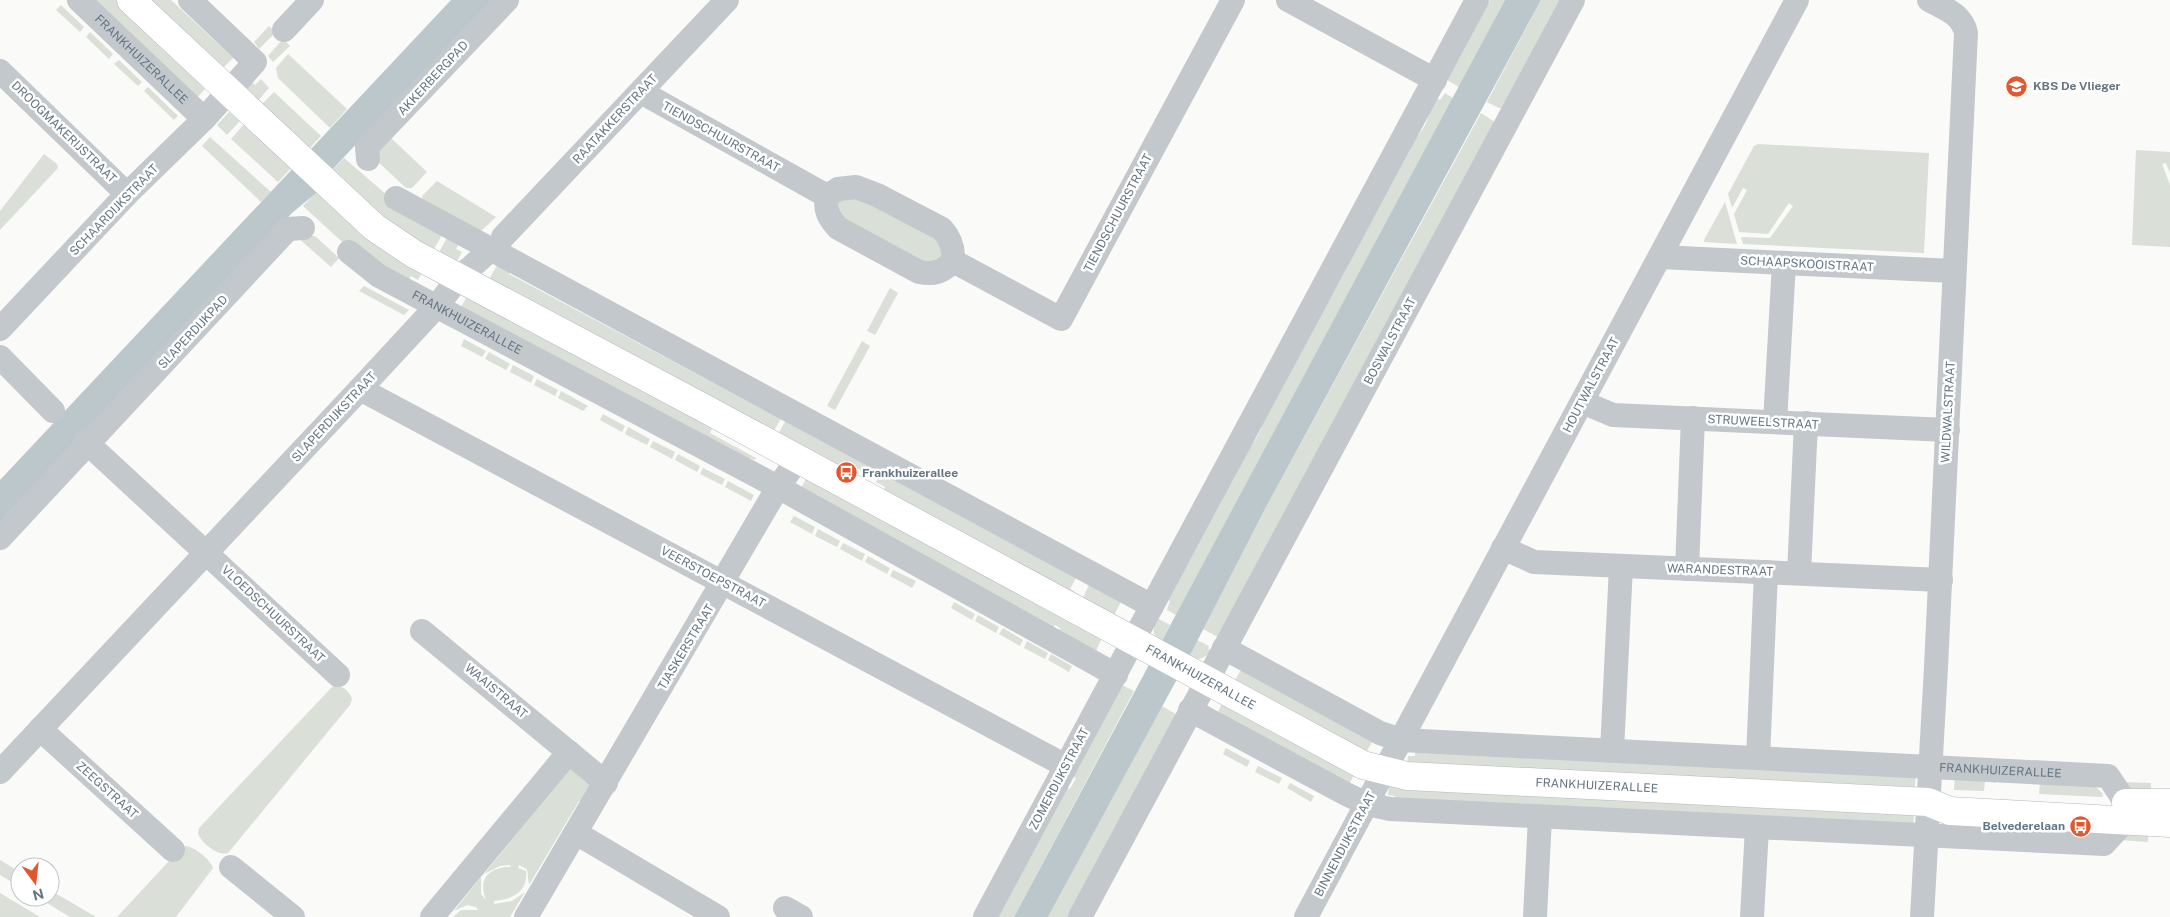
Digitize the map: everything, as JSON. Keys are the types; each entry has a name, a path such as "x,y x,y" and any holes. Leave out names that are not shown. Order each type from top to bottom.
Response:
{"main road":[{"name":"FRANKHUIZERALLEE","path":"131,0 374,227 414,254 798,459 1363,765 1407,776 1435,778 1928,802 1952,794 2126,812 2170,823"},
{"name":"FRANKHUIZERALLEE","path":"2126,812 2170,803"}],"street":[{"name":"FRANKHUIZERALLEE","path":"80,0 204,119"},
{"name":"SCHAARDIJKSTRAAT","path":"0,329 127,194 204,119 255,62 190,0"},
{"path":"284,30 312,0"},
{"name":"AKKERBERGPAD","path":"365,162 367,147 507,0"},
{"name":"RAATAKKERSTRAAT","path":"496,244 727,0"},
{"name":"TIENDSCHUURSTRAAT","path":"954,261 1061,319 1233,0"},
{"path":"1288,0 1435,80"},
{"path":"1141,646 1152,606 1477,0"},
{"name":"BOSWALSTRAAT","path":"1198,676 1224,648 1573,0"},
{"name":"HOUTWALSTRAAT","path":"1385,771 1797,0"},
{"name":"WILDWALSTRAAT","path":"1922,917 1948,430 1966,32 1964,22 1958,16 1929,0"},
{"name":"DROOGMAKERIJSTRAAT","path":"0,71 127,194"},
{"name":"TIENDSCHUURSTRAAT","path":"641,92 827,196"},
{"path":"856,187 877,195 942,229 950,237 954,250 954,261 944,270 931,274 908,266 838,228 829,217 825,205 827,196 838,189 856,187"},
{"path":"396,198 496,244 1152,606"},
{"name":"SLAPERDIJKPAD","path":"0,538 86,443 288,229 308,226"},
{"path":"458,279 496,244"},
{"name":"FRANKHUIZERALLEE","path":"349,252 379,276 778,487 1116,675"},
{"name":"SCHAAPSKOOISTRAAT","path":"1660,257 1954,272"},
{"path":"1775,422 1784,263"},
{"name":"SLAPERDIJKSTRAAT","path":"0,772 360,389 436,307 458,279"},
{"path":"0,357 53,411"},
{"name":"VEERSTOEPSTRAAT","path":"360,389 1066,766"},
{"name":"STRUWEELSTRAAT","path":"1582,402 1613,415 1948,430"},
{"path":"1687,569 1693,418"},
{"path":"1799,573 1806,424"},
{"path":"86,443 206,553"},
{"name":"TJASKERSTRAAT","path":"526,917 724,583 778,487 798,459"},
{"name":"WARANDESTRAAT","path":"1503,548 1534,562 1940,580"},
{"name":"VLOEDSCHUURSTRAAT","path":"206,553 338,674"},
{"path":"1612,751 1622,566"},
{"path":"1758,758 1766,572"},
{"name":"WAAISTRAAT","path":"422,630 569,752"},
{"name":"ZOMERDIJKSTRAAT","path":"985,917 1116,675 1141,646"},
{"name":"FRANKHUIZERALLEE","path":"1224,648 1380,733 1401,740 2108,776 2126,812"},
{"path":"1080,917 1190,710 1198,676"},
{"path":"1190,710 1367,804 1390,809 2104,844 2126,812"},
{"name":"ZEEGSTRAAT","path":"40,729 173,850"},
{"path":"432,917 569,752 606,783"},
{"name":"BINNENDIJKSTRAAT","path":"1306,917 1385,771"},
{"path":"1534,917 1540,817"},
{"path":"1752,917 1757,828"},
{"path":"576,833 718,917"},
{"path":"231,866 293,917"}],"shaded area":[{"path":"87,0 116,0 205,89 194,101"},
{"path":"144,0 171,0 231,56 237,54 222,69"},
{"path":"451,0 492,0 329,173 316,193 292,213 0,524 0,480"},
{"path":"1490,0 1505,0 1459,87 1447,80 1450,64 1458,61"},
{"path":"1505,0 1541,0 1265,509 1189,657 1048,917 1014,917"},
{"path":"1541,0 1562,0 1503,108 1499,108 1487,102"},
{"path":"61,5 84,27 80,32 56,10"},
{"path":"269,26 276,32 259,49 254,42"},
{"path":"90,32 113,54 109,59 86,37"},
{"path":"283,39 290,46 273,62 268,56"},
{"path":"288,54 347,109 330,128 278,78 276,68"},
{"path":"119,60 142,82 138,86 114,64"},
{"path":"261,79 269,88 257,102 242,88 250,80 255,85"},
{"path":"148,87 178,116 174,120 144,91"},
{"path":"274,92 321,136 308,150 261,105"},
{"path":"1445,93 1453,98 1176,615 1167,610 1170,601 1163,598 1188,564 1223,499 1225,489 1230,486 1244,459 1243,454 1258,435 1266,411 1271,409 1306,343 1308,333 1312,332 1348,266 1349,256 1354,254 1411,149 1412,139 1424,127 1429,114 1432,96 1440,100"},
{"path":"229,112 240,121 227,135 217,125"},
{"path":"1481,113 1495,122 1220,638 1203,629 1265,509"},
{"path":"244,124 293,166 278,182 231,139"},
{"path":"210,137 271,192 261,202 202,146"},
{"path":"390,137 427,172 412,188 406,188 374,158"},
{"path":"1758,144 1929,153 1924,253 1743,244 1741,237 1770,238 1793,206 1789,203 1768,234 1739,232 1734,214 1747,190 1743,188 1732,208 1728,194 1754,146"},
{"path":"2136,150 2170,152 2170,173 2166,163 2162,164 2170,185 2170,247 2132,245"},
{"path":"44,154 57,164 58,168 0,230 0,211"},
{"path":"344,158 387,195 443,233 433,251 402,236 329,173"},
{"path":"437,181 496,217 480,232 423,202 422,196"},
{"path":"318,190 407,265 421,274 418,280 411,276 407,284 351,250 303,206"},
{"path":"851,194 933,233 945,253 930,267 840,221 837,200"},
{"path":"1725,202 1737,244 1704,242 1704,240"},
{"path":"296,236 315,236 339,258 331,267"},
{"path":"448,236 460,241 456,249 462,252 456,263 438,254"},
{"path":"499,262 511,270 509,274 777,417 783,415 771,436 488,281"},
{"path":"364,286 409,310 404,315 359,291"},
{"path":"890,288 898,293 875,335 867,331"},
{"path":"466,298 516,322 712,428 710,433 756,458 755,460 750,458 746,466 459,311"},
{"path":"464,339 486,351 482,357 461,346"},
{"path":"862,341 870,346 835,410 827,406"},
{"path":"489,352 510,364 506,370 485,359"},
{"path":"513,365 534,376 531,383 510,372"},
{"path":"537,379 558,390 555,396 534,385"},
{"path":"561,391 588,406 583,411 558,398"},
{"path":"603,414 625,426 622,432 600,420"},
{"path":"787,418 788,423 873,469 880,467 874,477 847,463 841,473 776,438"},
{"path":"628,427 650,439 647,445 625,434"},
{"path":"653,441 675,452 672,459 650,447"},
{"path":"678,454 700,466 697,472 675,460"},
{"path":"703,468 725,479 722,485 700,474"},
{"path":"883,468 886,476 1076,578 1070,589 1075,592 1072,597 882,494 885,487 876,482"},
{"path":"807,477 1103,636 1095,653 1057,633 1060,628 1055,625 1052,630 798,494"},
{"path":"728,481 754,495 751,501 725,487"},
{"path":"794,516 815,527 812,534 790,522"},
{"path":"818,529 840,541 837,547 815,536"},
{"path":"843,543 865,554 862,561 840,549"},
{"path":"868,556 890,568 887,574 865,562"},
{"path":"893,570 916,581 912,588 890,576"},
{"path":"1089,585 1123,598 1112,619 1081,602"},
{"path":"954,602 975,614 972,620 951,608"},
{"path":"978,615 999,627 996,633 975,621"},
{"path":"1153,616 1170,625 1161,642 1154,634"},
{"path":"1003,628 1023,640 1020,646 999,634"},
{"path":"1197,640 1209,646 1208,648 1213,653 1199,659 1189,657"},
{"path":"1027,641 1048,653 1045,659 1024,648"},
{"path":"1051,654 1072,666 1069,672 1048,660"},
{"path":"1243,666 1375,737 1367,751 1334,738 1233,684"},
{"path":"1118,683 1134,691 1014,917 993,917 1063,786 1070,789 1076,778 1069,774"},
{"path":"336,685 344,688 350,694 352,699 350,705 228,853 219,853 210,848 199,837 199,828 332,687"},
{"path":"1223,701 1354,775 1347,788 1215,718"},
{"path":"1162,706 1179,716 1071,917 1048,917"},
{"path":"1415,747 1916,772 1915,787 1407,763 1408,756 1415,756"},
{"path":"1226,748 1250,761 1247,767 1223,754"},
{"path":"568,766 591,781 585,804 579,801 529,885 527,869 519,865 518,868 526,871 526,879 522,890 507,899 494,901 494,904 512,901 525,892 510,917 453,917 461,910 478,910 476,907 467,905 454,911 481,877 481,894 486,900 483,886 487,876 496,869 510,867 511,865 500,866 484,874 564,776"},
{"path":"1258,766 1282,778 1279,784 1255,772"},
{"path":"1955,774 1996,776 1995,783 1985,780 1984,791 1954,790"},
{"path":"2040,782 2092,783 2103,794 2102,797 2039,794"},
{"path":"2122,782 2151,783 2151,796 2132,796"},
{"path":"1290,783 1314,796 1311,802 1287,788"},
{"path":"1389,786 1409,789 1914,815 1913,830 1395,805 1395,796 1388,795"},
{"path":"2149,828 2148,842 2119,840 2119,838"},
{"path":"183,846 201,853 213,868 176,917 117,917"},
{"path":"0,860 10,866 10,881 0,875"},
{"path":"0,893 10,899 10,907 23,907 40,917 0,917"},
{"path":"60,896 96,917 70,917 54,907 60,907"}],"place":[{"name":"KBS De Vlieger","path":"2017,86"},
{"name":"Frankhuizerallee","path":"846,473"},
{"name":"Belvederelaan","path":"2081,826"}]}
